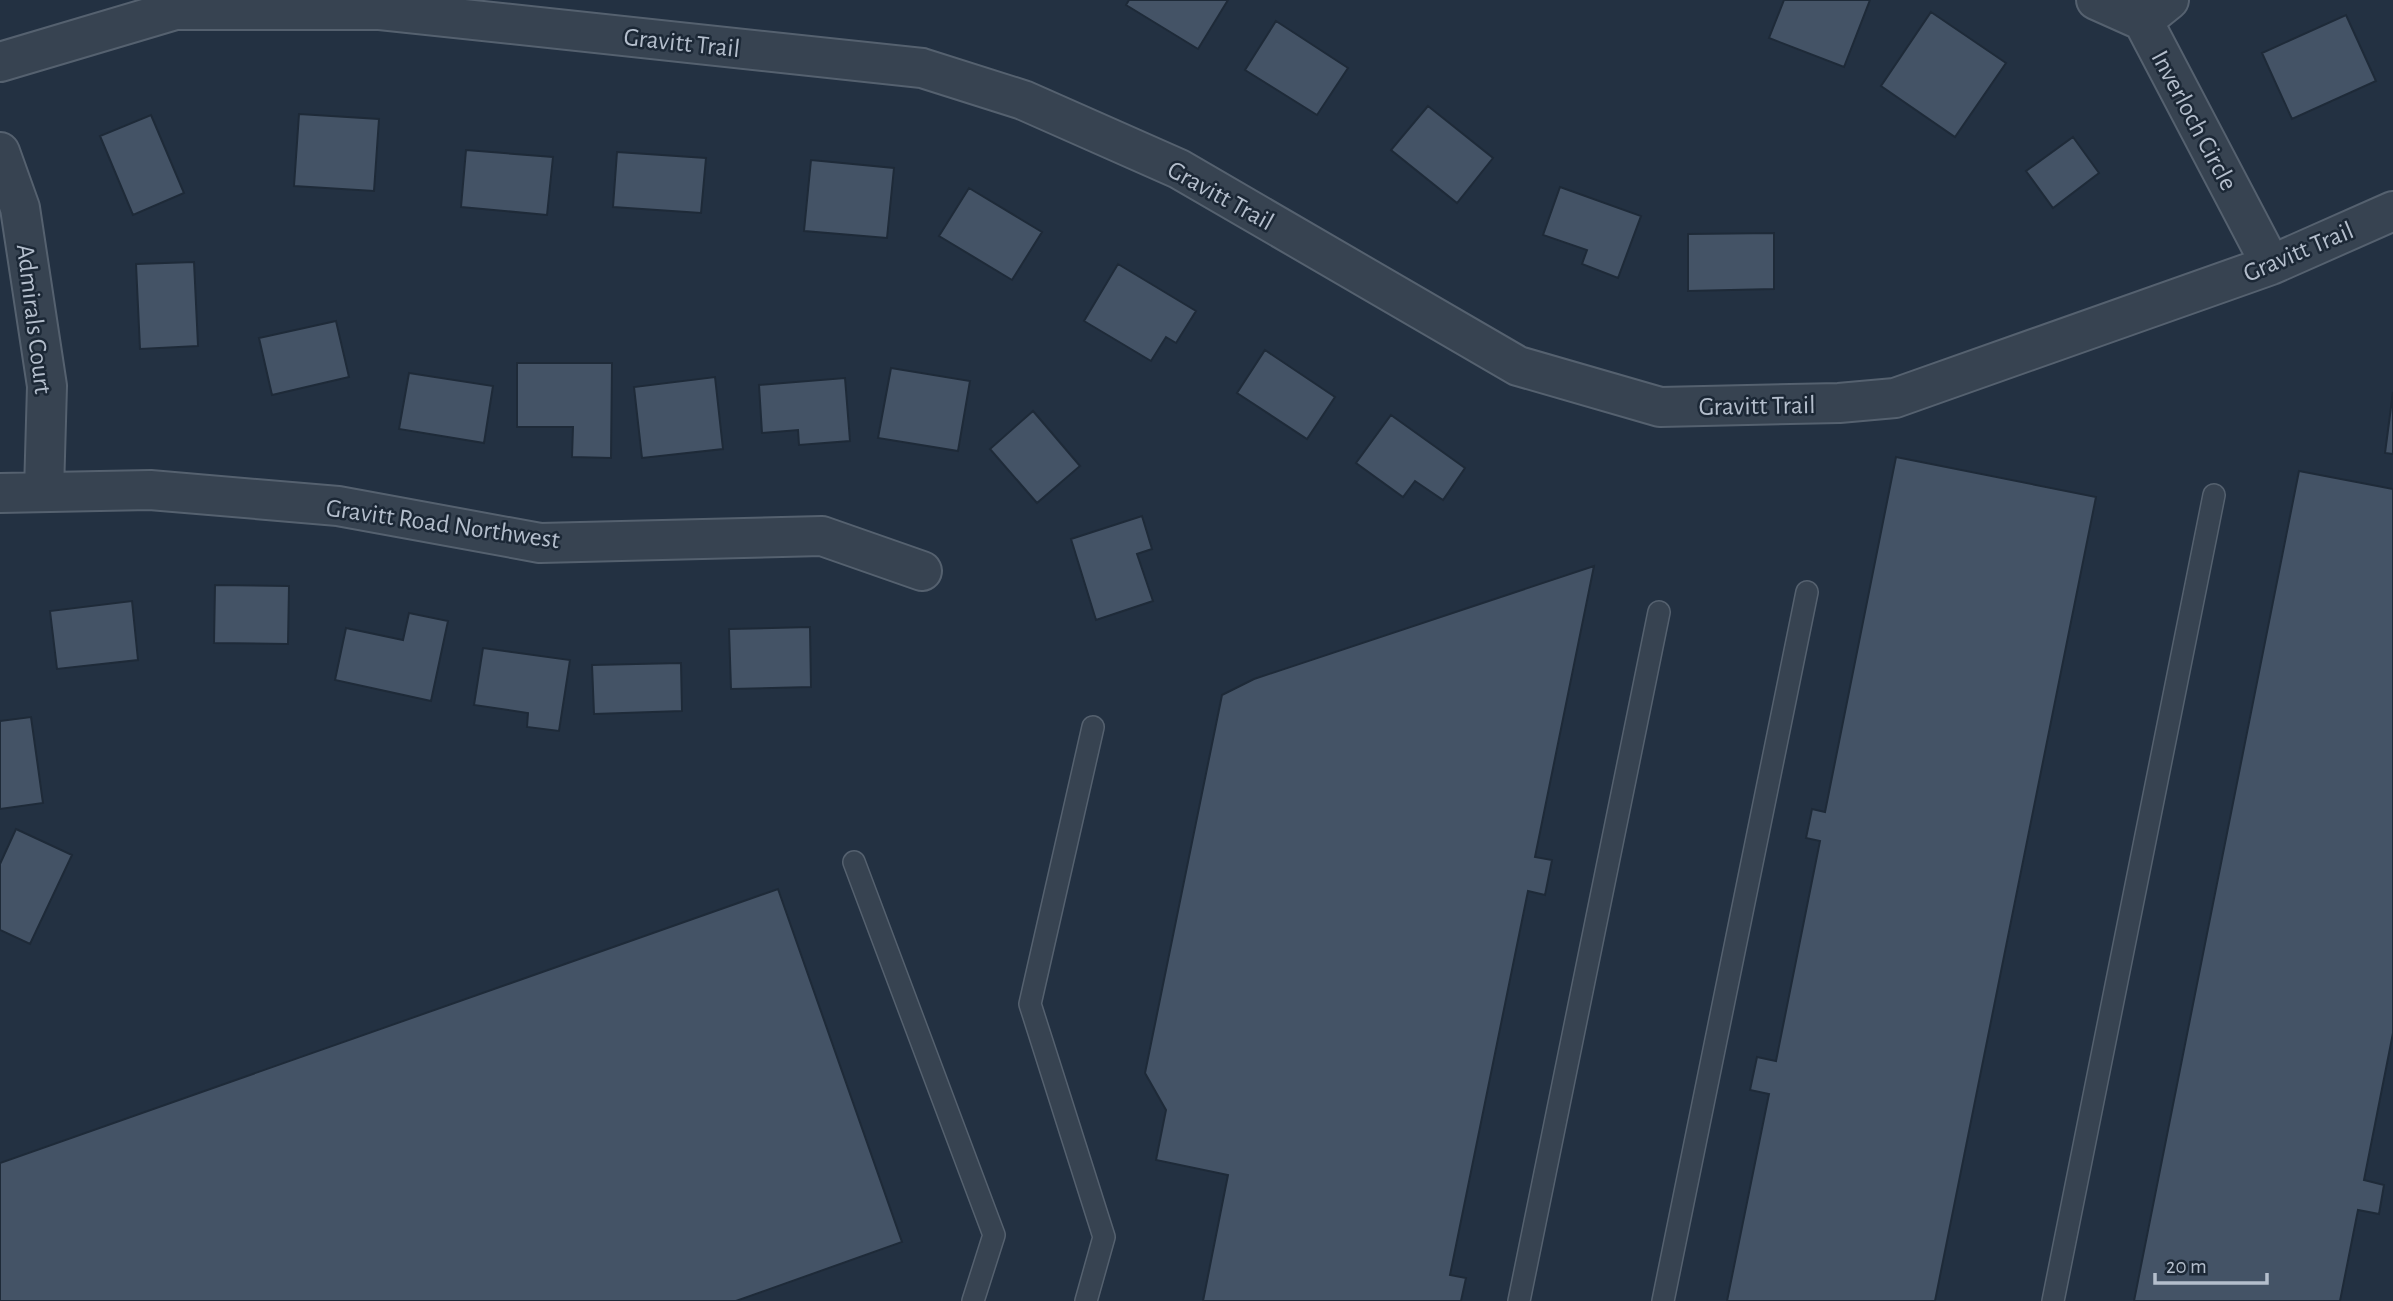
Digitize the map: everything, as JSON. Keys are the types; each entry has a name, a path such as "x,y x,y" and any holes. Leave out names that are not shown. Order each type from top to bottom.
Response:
{"street":[{"name":"Inverloch Circle","path":"2096,0 2156,10 2271,265"},
{"name":"Gravitt Trail","path":"0,62 174,10 381,5 922,68 1023,100 1179,169 1518,366 1660,407 1839,403 1895,398 2271,265 2393,211"},
{"name":"Admirals Court","path":"0,152 20,208 47,386 44,491"},
{"name":"Gravitt Road Northwest","path":"0,492 150,490 338,506 540,543 822,536 922,571"}],"lane":[{"path":"2053,1301 2214,495"},
{"path":"1663,1301 1807,592"},
{"path":"1520,1301 1659,612"},
{"path":"1086,1301 1104,1237 1030,1004 1093,727"},
{"path":"855,862 994,1236 973,1301"}],"building":[{"path":"1129,0 1228,0 1198,49 1126,5"},
{"path":"1784,0 1870,0 1844,67 1769,38"},
{"path":"1931,12 2006,63 1955,137 1881,86"},
{"path":"2346,15 2376,81 2292,119 2262,53"},
{"path":"1276,21 1348,68 1317,115 1245,70"},
{"path":"1428,106 1493,158 1457,203 1391,150"},
{"path":"299,114 379,119 374,191 294,186"},
{"path":"151,115 184,193 133,215 100,136"},
{"path":"2073,137 2099,173 2053,208 2026,171"},
{"path":"466,150 553,157 547,215 461,207"},
{"path":"617,152 706,158 701,213 613,207"},
{"path":"811,160 894,168 887,238 804,231"},
{"path":"1560,187 1641,216 1618,278 1582,264 1587,250 1543,235"},
{"path":"969,188 1042,232 1012,280 939,236"},
{"path":"1774,233 1774,289 1688,291 1688,234"},
{"path":"194,262 198,346 140,349 136,264"},
{"path":"1118,264 1196,311 1176,343 1166,337 1151,361 1084,321"},
{"path":"336,321 349,377 272,395 259,338"},
{"path":"1265,350 1335,397 1307,439 1237,393"},
{"path":"517,363 612,363 611,458 572,457 573,427 517,427"},
{"path":"891,368 970,381 958,451 878,438"},
{"path":"409,373 493,386 484,443 399,429"},
{"path":"715,377 723,449 642,458 634,387"},
{"path":"845,378 850,441 799,445 798,430 762,433 759,385"},
{"path":"2393,392 2393,454 2385,453"},
{"path":"1033,411 1080,466 1037,503 990,449"},
{"path":"1391,415 1465,468 1443,500 1415,481 1403,497 1356,463"},
{"path":"1896,457 2096,497 1935,1301 1727,1301 1769,1094 1750,1090 1757,1057 1776,1061 1820,841 1806,838 1812,809 1825,812"},
{"path":"2299,471 2393,489 2393,1033 2364,1180 2384,1185 2379,1214 2358,1210 2340,1301 2134,1301"},
{"path":"1142,516 1152,549 1137,554 1153,601 1096,620 1071,539"},
{"path":"1594,566 1535,857 1552,860 1545,895 1528,891 1450,1275 1466,1278 1461,1301 1203,1301 1228,1175 1156,1160 1166,1110 1145,1073 1222,695 1254,679"},
{"path":"215,585 289,586 288,644 214,643"},
{"path":"132,601 138,660 57,669 50,611"},
{"path":"409,613 448,621 431,701 335,680 346,628 403,640"},
{"path":"810,627 811,687 731,689 729,629"},
{"path":"483,648 570,660 559,731 527,727 528,713 474,705"},
{"path":"681,663 682,711 594,714 592,665"},
{"path":"31,717 43,803 0,809 0,721"},
{"path":"16,829 72,855 30,944 0,930 0,864"},
{"path":"778,889 902,1242 736,1301 0,1301 0,1163"}]}
